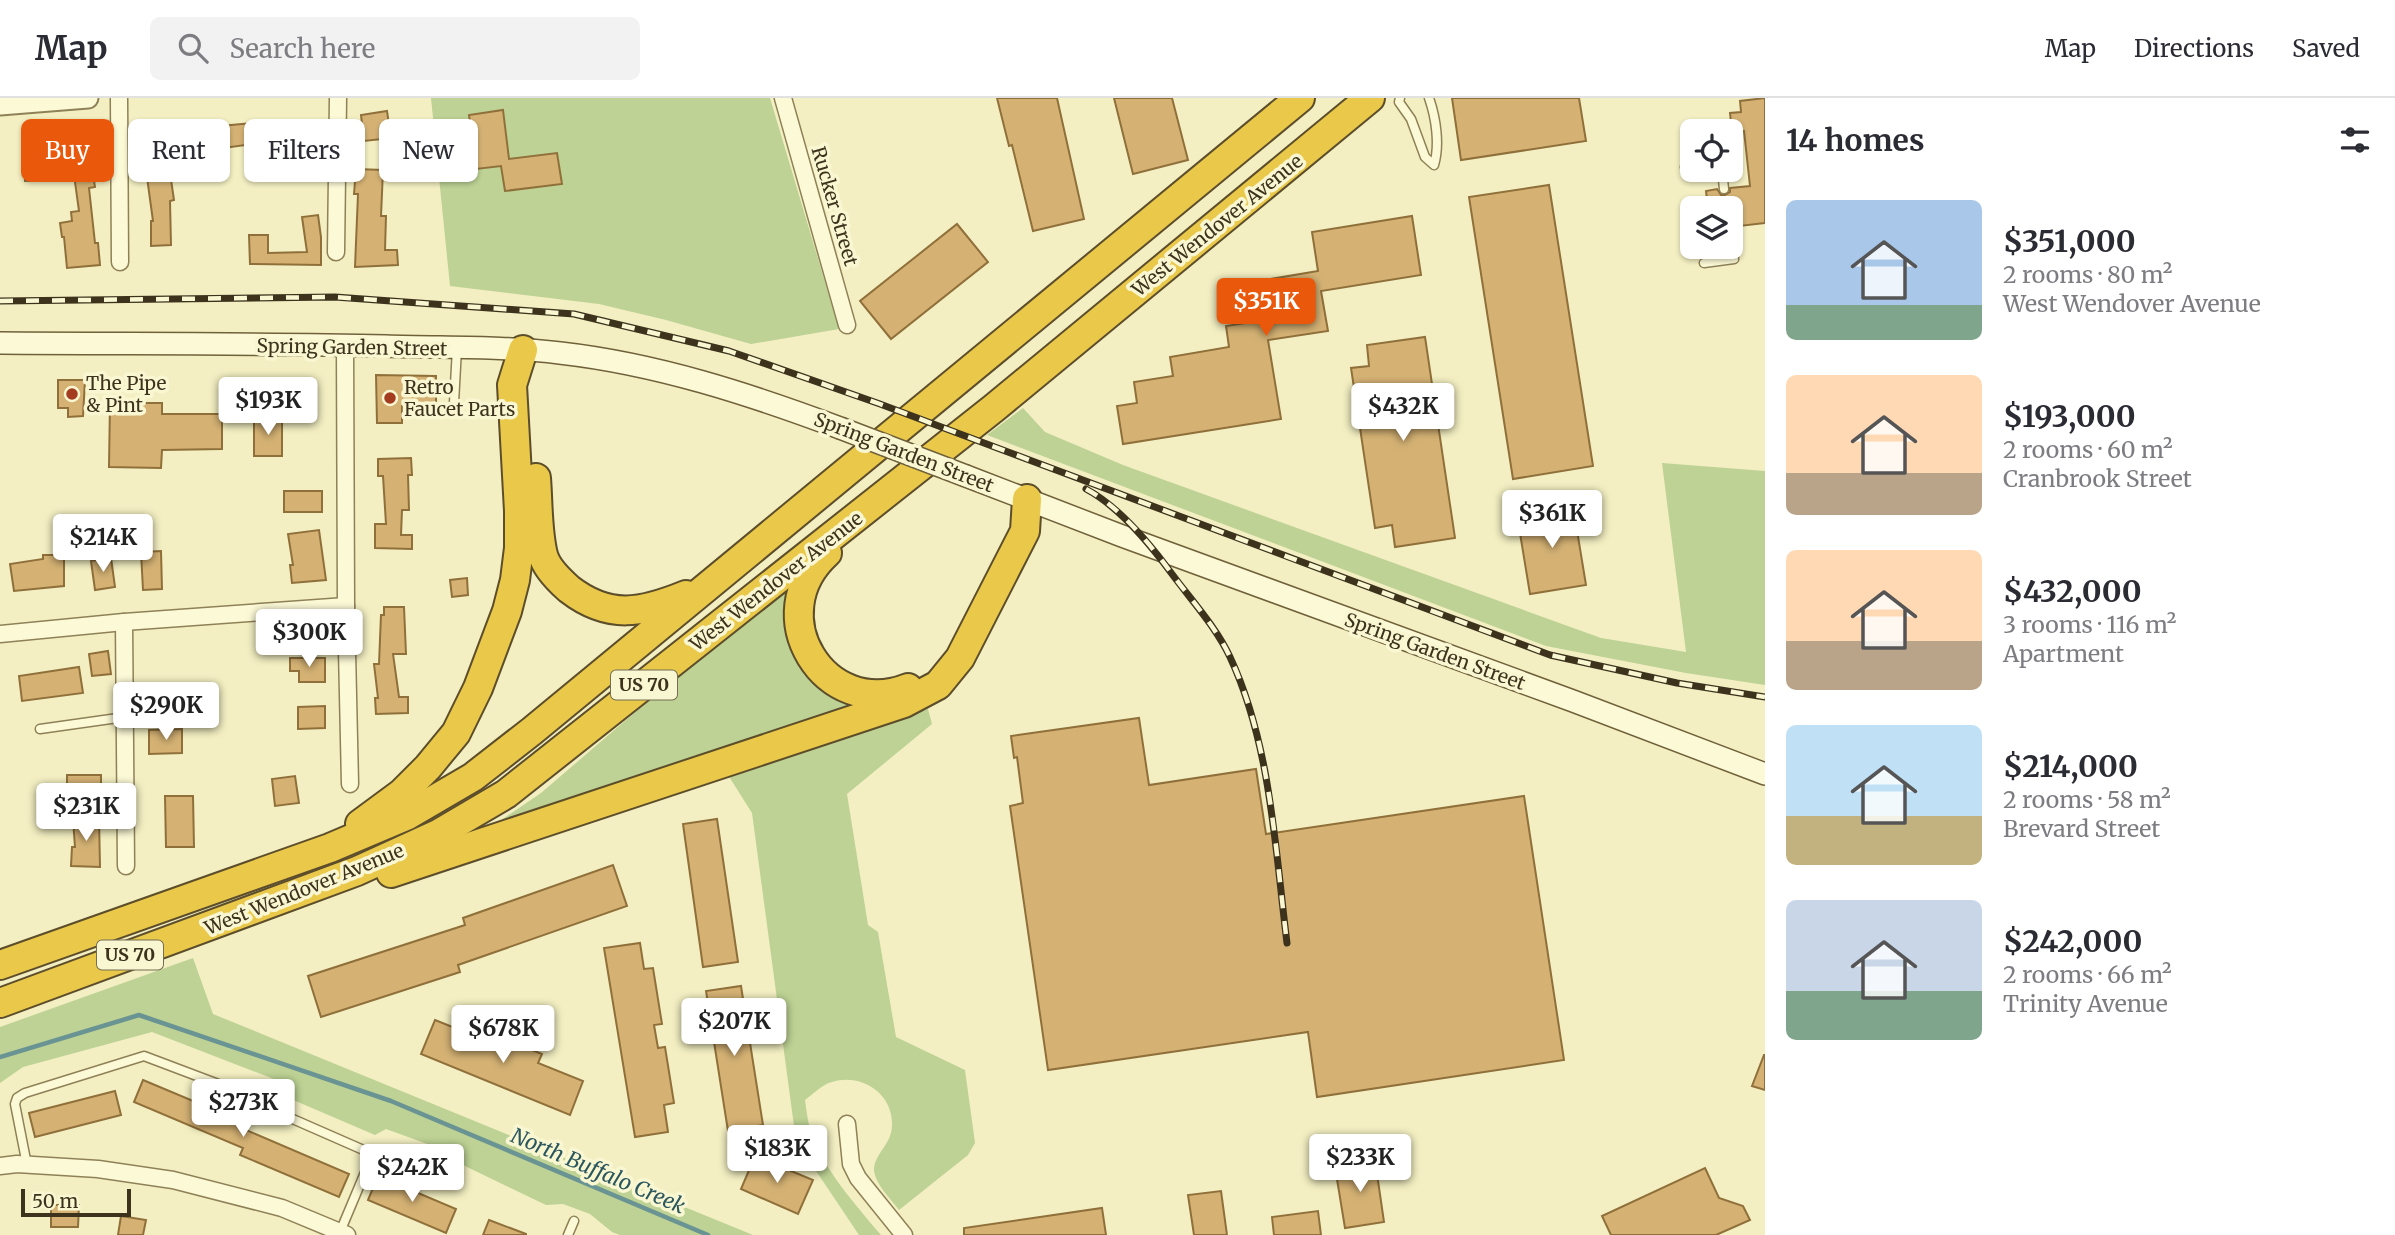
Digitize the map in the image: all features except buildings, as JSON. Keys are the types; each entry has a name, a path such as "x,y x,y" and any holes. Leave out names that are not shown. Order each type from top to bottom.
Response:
{"highway":[{"name":"West Wendover Avenue","path":"0,965 330,848 408,816 473,777 1300,98"},
{"name":"West Wendover Avenue","path":"0,1003 380,861 438,834 506,794 994,408 1370,98"},
{"path":"523,350 531,376 543,557 561,582 585,601 621,612 657,607 705,588"},
{"path":"330,848 402,793 428,767 456,733 478,688 507,611 515,580 519,548 519,511 512,384 523,350"},
{"path":"994,408 832,548 807,576 799,598 799,626 807,648 821,669 845,687 870,694 899,692 928,676 948,649 1009,524 1027,499"},
{"path":"260,908 322,897 916,697 938,685 960,658 1025,531 1027,499"}],"main road":[{"name":"Spring Garden Street","path":"0,343 345,345 523,350 560,353 652,369 729,389 840,428 1765,774"}],"street":[{"path":"0,105 88,98"},
{"path":"119,98 120,262"},
{"path":"336,252 338,98"},
{"name":"Rucker Street","path":"783,98 847,325"},
{"path":"345,345 350,785"},
{"path":"0,635 124,622 346,606"},
{"path":"124,622 126,866"},
{"path":"847,1124 851,1164 858,1178 904,1235"},
{"path":"0,1166 27,1165 98,1170 173,1180 282,1208 344,1233"}],"lane":[{"path":"1400,98 1399,102 1411,119 1424,157 1434,165 1438,152 1429,98"},
{"path":"1723,182 1724,188"},
{"path":"1704,263 1734,259"},
{"path":"454,403 457,348"},
{"path":"40,729 125,717"},
{"path":"27,1165 16,1098 24,1093 144,1056 250,1096 263,1106 368,1152 378,1150 435,1174"},
{"path":"344,1233 369,1163 368,1152"},
{"path":"568,1235 574,1221"}],"green space":[{"path":"431,98 770,98 839,329 751,344 599,304 450,286 439,182 478,182 478,119 433,119"},
{"path":"1023,408 1045,432 1123,465 1601,638 1686,652 1662,463 1765,471 1765,685 1546,646 987,435"},
{"path":"803,568 790,629 874,700 491,827 541,793"},
{"path":"928,709 932,724 847,794 868,925 878,932 896,1037 965,1070 975,1143 968,1155 899,1210 880,1185 874,1169 889,1138 892,1125 891,1114 881,1095 864,1083 854,1080 829,1083 815,1092 805,1100 815,1144 837,1180 881,1235 859,1235 796,1141 752,813 728,775"},
{"path":"193,958 213,1014 753,1235 620,1235 612,1232 590,1214 563,1204 546,1205 465,1166 452,1153 386,1129 375,1135 277,1093 279,1081 152,1032 23,1067 0,1083 0,1027"}],"waterway":[{"name":"North Buffalo Creek","path":"0,1057 139,1015 391,1101 708,1235"}],"railway":[{"path":"0,301 335,297 574,314 729,351 880,404 1550,655 1677,683 1765,697"},
{"path":"1086,489 1111,506 1144,539 1211,625 1230,657 1255,725 1263,761 1275,834 1287,943"}],"place":[{"name":"The Pipe & Pint","path":"72,394"},
{"name":"Retro Faucet Parts","path":"390,398"}]}
